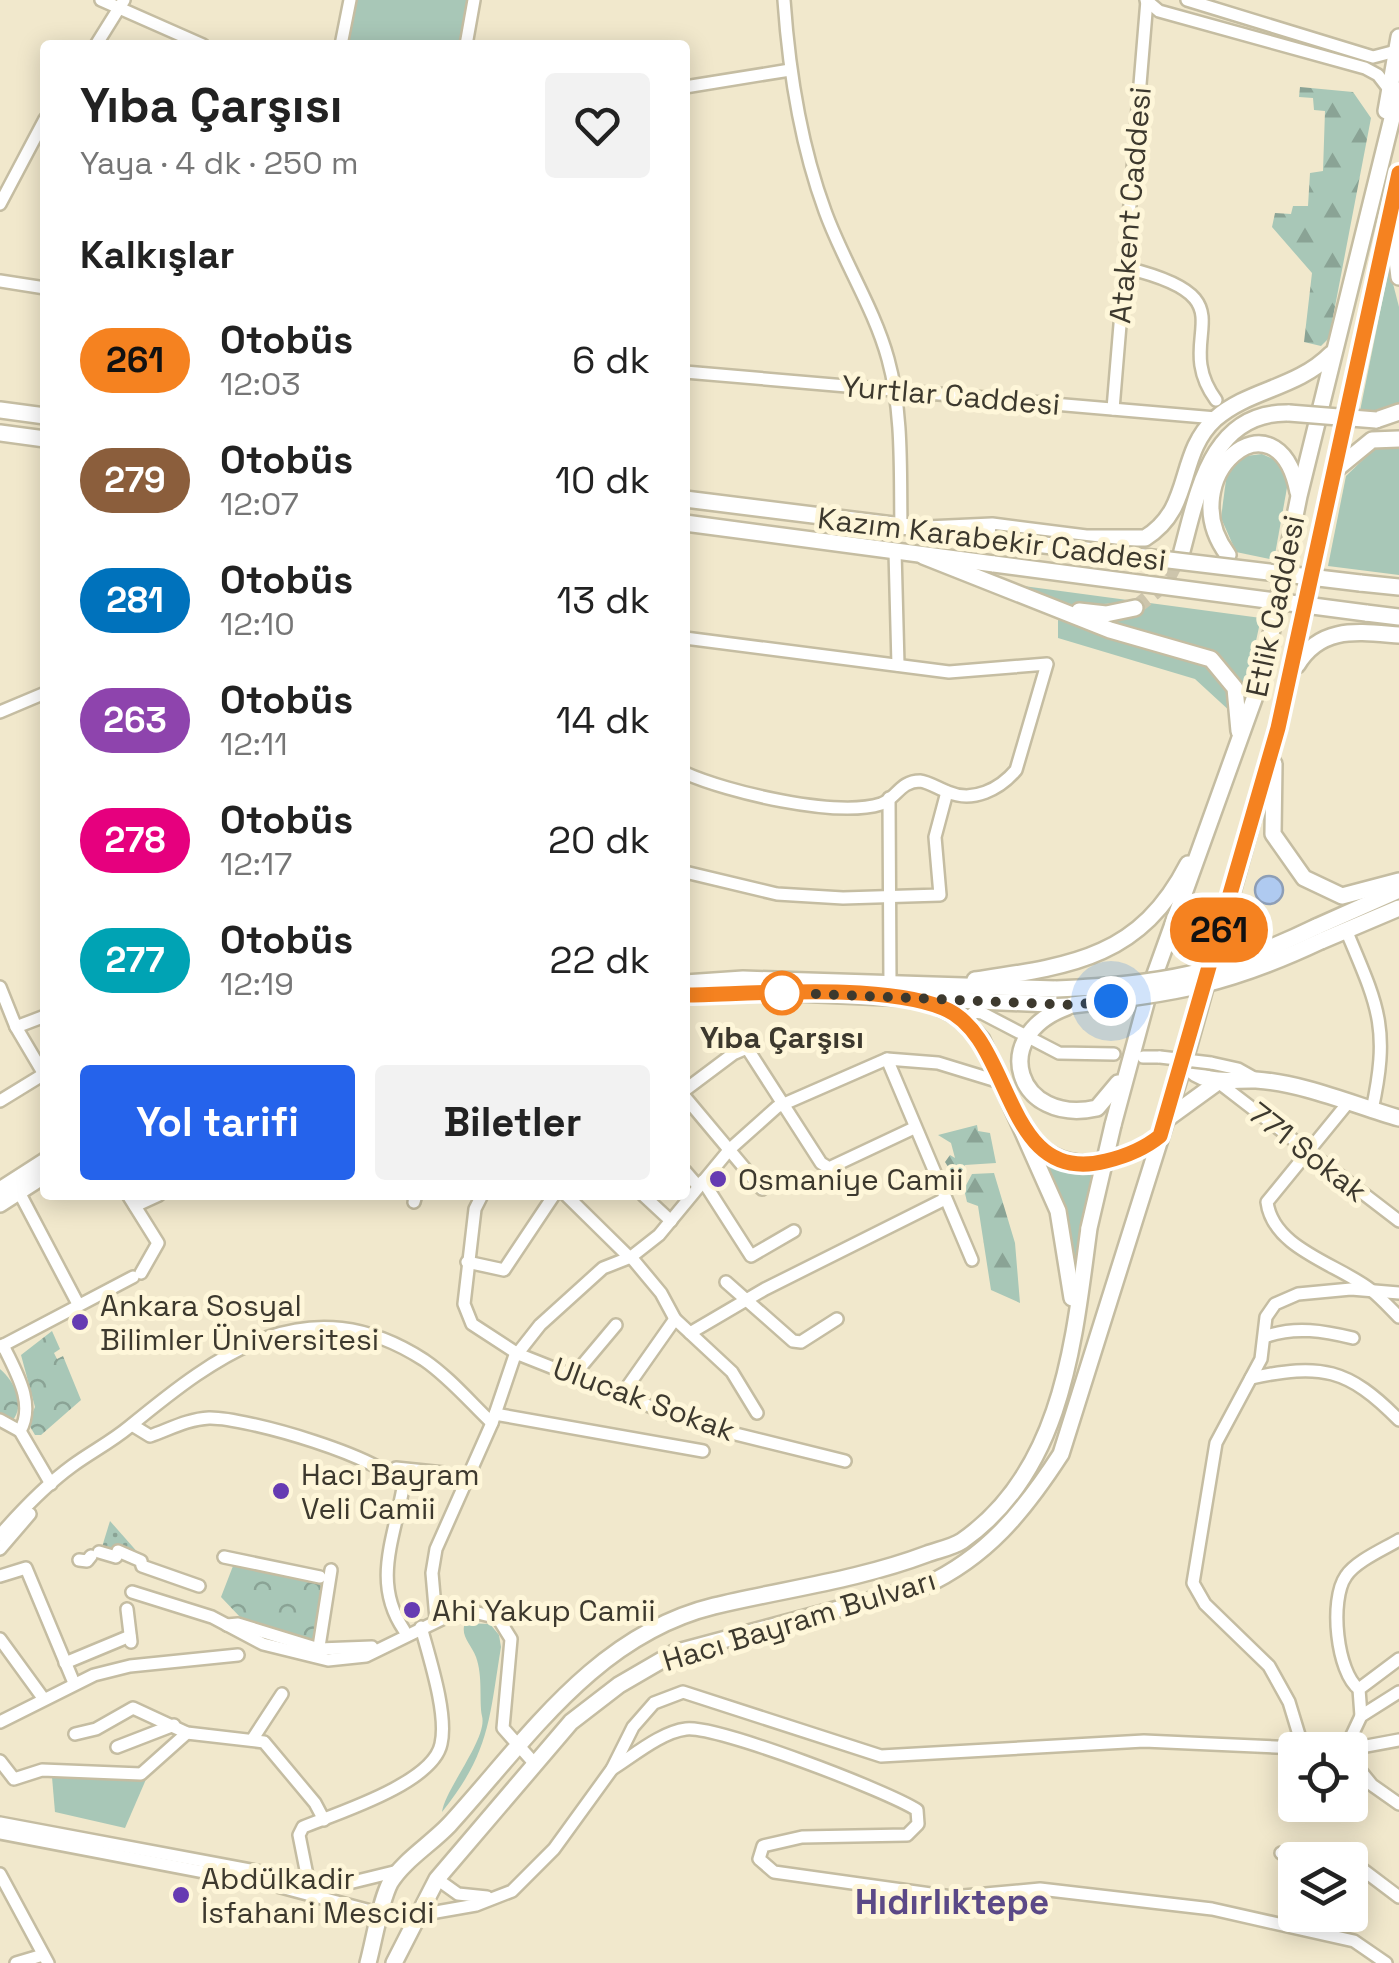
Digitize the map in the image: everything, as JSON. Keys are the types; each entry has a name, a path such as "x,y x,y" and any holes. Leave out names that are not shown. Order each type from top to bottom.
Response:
{"main road":[{"name":"Etlik Caddesi","path":"1158,992 1264,674 1298,496 1382,156 1397,44"},
{"name":"Etlik Caddesi","path":"1206,980 1290,678 1399,173"},
{"path":"1392,202 1399,278"},
{"path":"927,529 992,526 1086,538 1145,538 1176,510 1194,451 1216,418 1301,379 1332,352"},
{"path":"0,410 40,415"},
{"path":"1182,550 1202,477 1215,450 1257,418 1289,414 1376,420 1399,415"},
{"path":"0,432 40,437"},
{"path":"1338,467 1372,440 1399,440"},
{"path":"1262,573 1228,555 1218,540 1211,512 1215,480 1230,454 1252,444 1274,448 1289,462 1298,496"},
{"name":"Kazım Karabekir Caddesi","path":"690,500 1399,588"},
{"name":"Kazım Karabekir Caddesi","path":"690,523 1399,617"},
{"path":"923,556 1110,630 1211,659 1228,676 1238,697 1237,755"},
{"path":"1026,597 1088,613 1136,608"},
{"path":"1290,678 1301,658 1324,637 1348,632 1399,635"},
{"path":"1278,728 1270,811 1273,834 1282,851 1304,878 1334,894 1350,894 1399,881"},
{"path":"932,987 1075,963 1130,937 1149,921 1178,882 1220,802"},
{"path":"690,995 772,992 1072,1005 1158,992 1262,968 1399,890"},
{"path":"690,984 743,979 1056,989 1175,980 1318,934 1346,930 1399,908"},
{"name":"Hacı Bayram Bulvarı","path":"394,1963 437,1879 582,1713 674,1653 924,1586 957,1570 996,1540 1032,1498 1061,1454 1184,1063 1206,980"},
{"name":"Hacı Bayram Bulvarı","path":"368,1963 388,1886 398,1871 451,1822 516,1746 602,1663 672,1620 710,1607 888,1569 961,1542 1010,1494 1042,1445 1072,1352 1089,1228 1137,1033 1158,992"},
{"path":"915,998 965,1020 982,1040 1046,1180 1066,1238 1072,1288 1072,1352"},
{"path":"1072,1005 1040,1020 1025,1037 1019,1065 1028,1087 1047,1106 1071,1112 1097,1108 1107,1101 1137,1033"},
{"path":"1184,1063 1198,1075 1218,1082 1258,1080 1399,1118"},
{"path":"1166,1119 1218,1082"},
{"path":"1012,1110 1045,1150 1078,1164 1132,1154 1160,1136"},
{"path":"0,1190 40,1164"},
{"path":"0,1204 40,1178"},
{"path":"398,1871 416,1871 437,1879"},
{"path":"382,1914 403,1921 419,1914"}],"street":[{"path":"100,0 123,5 193,40"},
{"path":"342,40 350,0"},
{"path":"467,40 474,0"},
{"path":"784,0 790,70 820,197 888,359 902,528"},
{"path":"1146,0 1159,11 1365,68 1394,89"},
{"name":"Atakent Caddesi","path":"1113,409 1146,0"},
{"path":"1186,0 1373,57 1397,44"},
{"path":"99,40 123,5"},
{"path":"690,86 790,70"},
{"path":"0,204 40,128"},
{"path":"1127,268 1182,285 1194,294 1204,316 1204,378 1216,400"},
{"path":"0,281 40,287"},
{"name":"Yurtlar Caddesi","path":"690,372 1216,418"},
{"path":"895,551 898,665"},
{"path":"690,639 965,672 1018,663 1046,664 1016,770 1005,784 982,794 947,792 924,781 906,783 884,804 846,806 769,799 690,775"},
{"path":"0,712 40,694"},
{"path":"690,873 777,894 940,895 935,838 947,792"},
{"path":"889,798 890,984"},
{"path":"1346,930 1377,1004 1383,1058 1372,1110"},
{"path":"0,986 5,1015 40,1068"},
{"path":"965,1020 974,1012 982,1013 1059,1052 1114,1054"},
{"path":"16,1027 40,1018"},
{"path":"690,1090 732,1054 747,1048 821,1162 830,1168 914,1128"},
{"path":"1143,1056 1211,1063 1238,1069 1258,1080"},
{"path":"888,1058 972,1260"},
{"path":"690,1197 730,1149 770,1111 888,1058 938,1062 1000,1082"},
{"path":"0,1101 40,1077"},
{"name":"771 Sokak","path":"1218,1082 1399,1221"},
{"path":"690,1100 762,1190"},
{"path":"1347,1104 1267,1202 1269,1217 1283,1236 1370,1289 1398,1316"},
{"path":"690,1175 701,1183 751,1256 794,1231"},
{"path":"19,1192 78,1304"},
{"path":"481,1200 468,1262 504,1270 551,1200"},
{"path":"581,1200 661,1293 675,1319 732,1372 757,1413"},
{"path":"648,1200 671,1222"},
{"path":"436,1619 432,1573 436,1548 518,1354 540,1325 603,1268 630,1256 671,1222 688,1200"},
{"path":"690,1333 744,1301 944,1200"},
{"path":"20,1431 26,1406 1,1346 137,1274 158,1243 131,1201"},
{"name":"Ulucak Sokak","path":"468,1262 464,1304 472,1324 518,1354 712,1430 778,1441 845,1461"},
{"path":"726,1282 793,1341 801,1342 837,1319"},
{"path":"1298,1732 1289,1702 1269,1666 1205,1604 1193,1583 1216,1444 1250,1378 1267,1336 1266,1317 1275,1304 1298,1294 1370,1289 1399,1292"},
{"path":"623,1394 675,1319"},
{"path":"574,1375 616,1325"},
{"path":"0,1535 52,1488 202,1368 262,1338 323,1327 384,1340 435,1369 493,1418 703,1452"},
{"path":"1267,1336 1284,1330 1323,1330 1353,1338"},
{"path":"1250,1378 1324,1369 1343,1374 1399,1420"},
{"path":"132,1425 150,1436 194,1420 226,1419 304,1441 390,1474 403,1488 386,1581 387,1601 404,1630"},
{"path":"0,1420 20,1431 52,1488"},
{"path":"390,1474 396,1468 410,1468 467,1480"},
{"path":"0,1549 52,1488"},
{"path":"1353,1732 1361,1716 1359,1690 1348,1681 1340,1657 1340,1592 1346,1575 1399,1540"},
{"path":"90,1556 116,1557 118,1551 141,1560 142,1566 199,1586"},
{"path":"224,1556 326,1574 318,1653"},
{"path":"0,1576 26,1568 74,1683"},
{"path":"132,1592 226,1625 263,1644 356,1659 436,1619 478,1614 504,1622 512,1638 502,1722 507,1737 536,1764"},
{"path":"65,1663 130,1639 127,1609"},
{"path":"318,1653 369,1648 404,1630 421,1627"},
{"path":"308,1880 300,1831 394,1787 430,1765 441,1745 437,1699 421,1627"},
{"path":"0,1639 43,1698"},
{"path":"0,1722 74,1683 130,1666 238,1655"},
{"path":"1359,1690 1399,1659"},
{"path":"419,1914 512,1891 554,1849 612,1769 633,1727 654,1703 684,1692 881,1756 970,1748 1144,1742 1278,1747"},
{"path":"1361,1716 1399,1692"},
{"path":"258,1741 282,1694"},
{"path":"75,1734 96,1729 124,1710 150,1712 188,1733 258,1741 305,1790 324,1820"},
{"path":"117,1747 174,1725"},
{"path":"612,1769 675,1731 713,1729 800,1764 882,1790 916,1810 918,1824 908,1835 802,1837 763,1846 758,1859 774,1872 952,1897 1040,1888 1212,1908 1354,1941 1386,1963"},
{"path":"0,1760 14,1779 42,1770 141,1774 188,1733"},
{"path":"1368,1746 1399,1740"},
{"path":"1368,1780 1399,1804"},
{"path":"0,1823 308,1880 352,1882 398,1871"},
{"path":"0,1833 278,1886 382,1914"},
{"path":"0,1874 45,1959 16,1963"},
{"path":"1368,1874 1399,1897"},
{"path":"437,1879 458,1894 496,1898"}],"green space":[{"path":"355,0 468,0 461,40 347,40"},
{"path":"1300,87 1353,92 1371,118 1329,338 1321,346 1304,342 1312,273 1272,227 1275,213 1291,214 1293,206 1308,206 1310,173 1323,171 1325,111 1314,110 1313,98 1299,97"},
{"path":"1389,268 1399,307 1399,406 1383,413 1360,411"},
{"path":"1375,448 1399,448 1399,575 1328,566 1346,476"},
{"path":"1262,454 1278,461 1288,482 1274,560 1236,552 1221,518 1227,472 1246,456"},
{"path":"1016,585 1261,618 1245,691 1216,656 1102,621 1139,616 1132,602 1076,606"},
{"path":"1058,615 1206,665 1230,692 1232,713 1195,679 1058,638"},
{"path":"977,1125 978,1131 990,1133 996,1163 965,1165 963,1180 957,1181 945,1162 950,1155 955,1158 951,1143 938,1135"},
{"path":"1042,1158 1092,1171 1075,1273 1056,1188"},
{"path":"994,1173 1015,1243 1020,1303 991,1290 978,1206 967,1202 964,1189 972,1174"},
{"path":"52,1331 60,1349 54,1353 57,1359 63,1356 81,1400 41,1435 35,1435 28,1423 35,1407 21,1355"},
{"path":"0,1369 17,1394 18,1408 12,1421 0,1414"},
{"path":"110,1521 140,1555 102,1547"},
{"path":"224,1559 322,1580 317,1642 312,1645 240,1617 221,1597 233,1566"},
{"path":"465,1623 490,1624 499,1635 501,1647 490,1715 479,1753 442,1812 482,1725 479,1672 465,1636"},
{"path":"61,1773 147,1777 125,1828 55,1812 52,1777"}],"water":[{"path":"1269,876 1279,880 1283,890 1279,900 1269,904 1259,900 1255,890 1259,880"}],"tunnel":[{"path":"1135,608 1165,584 1182,551"}],"bus line":[{"name":"261","path":"690,995 772,992 915,998 965,1020 982,1040 1012,1110 1034,1140 1062,1160 1094,1164 1116,1159 1160,1136 1278,728 1338,467 1360,346 1399,173"}],"place":[{"name":"Yıba Çarşısı","path":"782,993"},
{"name":"Osmaniye Camii","path":"718,1179"},
{"name":"Ankara Sosyal Bilimler Üniversitesi","path":"80,1322"},
{"name":"Hacı Bayram Veli Camii","path":"281,1491"},
{"name":"Ahi Yakup Camii","path":"412,1610"},
{"name":"Abdülkadir İsfahani Mescidi","path":"181,1895"}],"district":[{"name":"Hıdırlıktepe","path":"952,1902"}],"route":[{"path":"782,993 772,992 1072,1005 1111,1001"}]}
